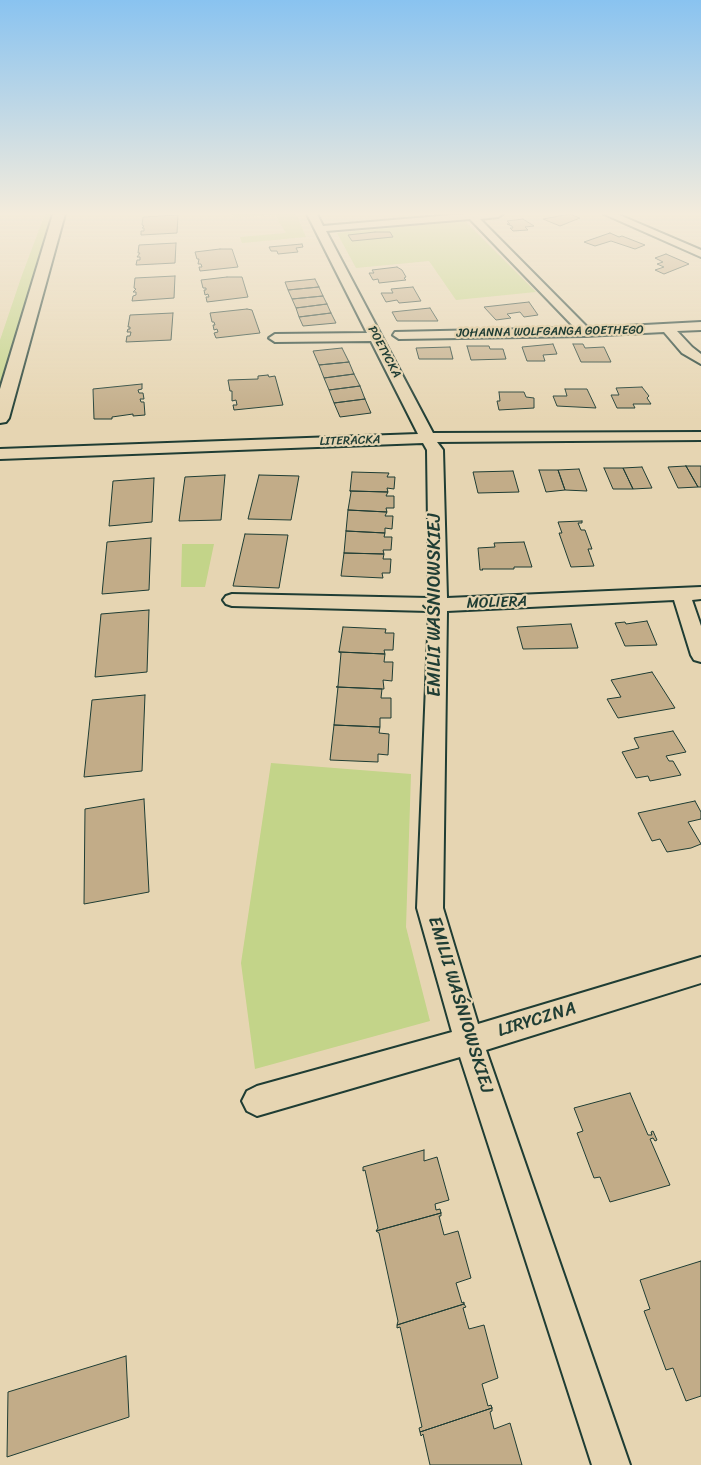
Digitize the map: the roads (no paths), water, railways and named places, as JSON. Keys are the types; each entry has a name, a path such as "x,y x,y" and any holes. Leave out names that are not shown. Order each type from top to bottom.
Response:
{"street":[{"path":"0,418 39,282"},
{"name":"POETYCKA","path":"347,282 422,424 427,438"},
{"path":"537,282 585,332"},
{"name":"JOHANNA WOLFGANGA GOETHEGO","path":"399,335 585,332 701,326"},
{"path":"668,329 687,350 701,360"},
{"path":"275,338 375,337"},
{"name":"LITERACKA","path":"0,454 427,438 701,436"},
{"name":"EMILII WAŚNIOWSKIEJ","path":"427,438 435,450 438,605 430,908 469,1041 611,1465"},
{"path":"680,594 701,655"},
{"name":"MOLIERA","path":"232,600 438,605 701,594"},
{"name":"LIRYCZNA","path":"258,1101 469,1041 701,970"}]}
